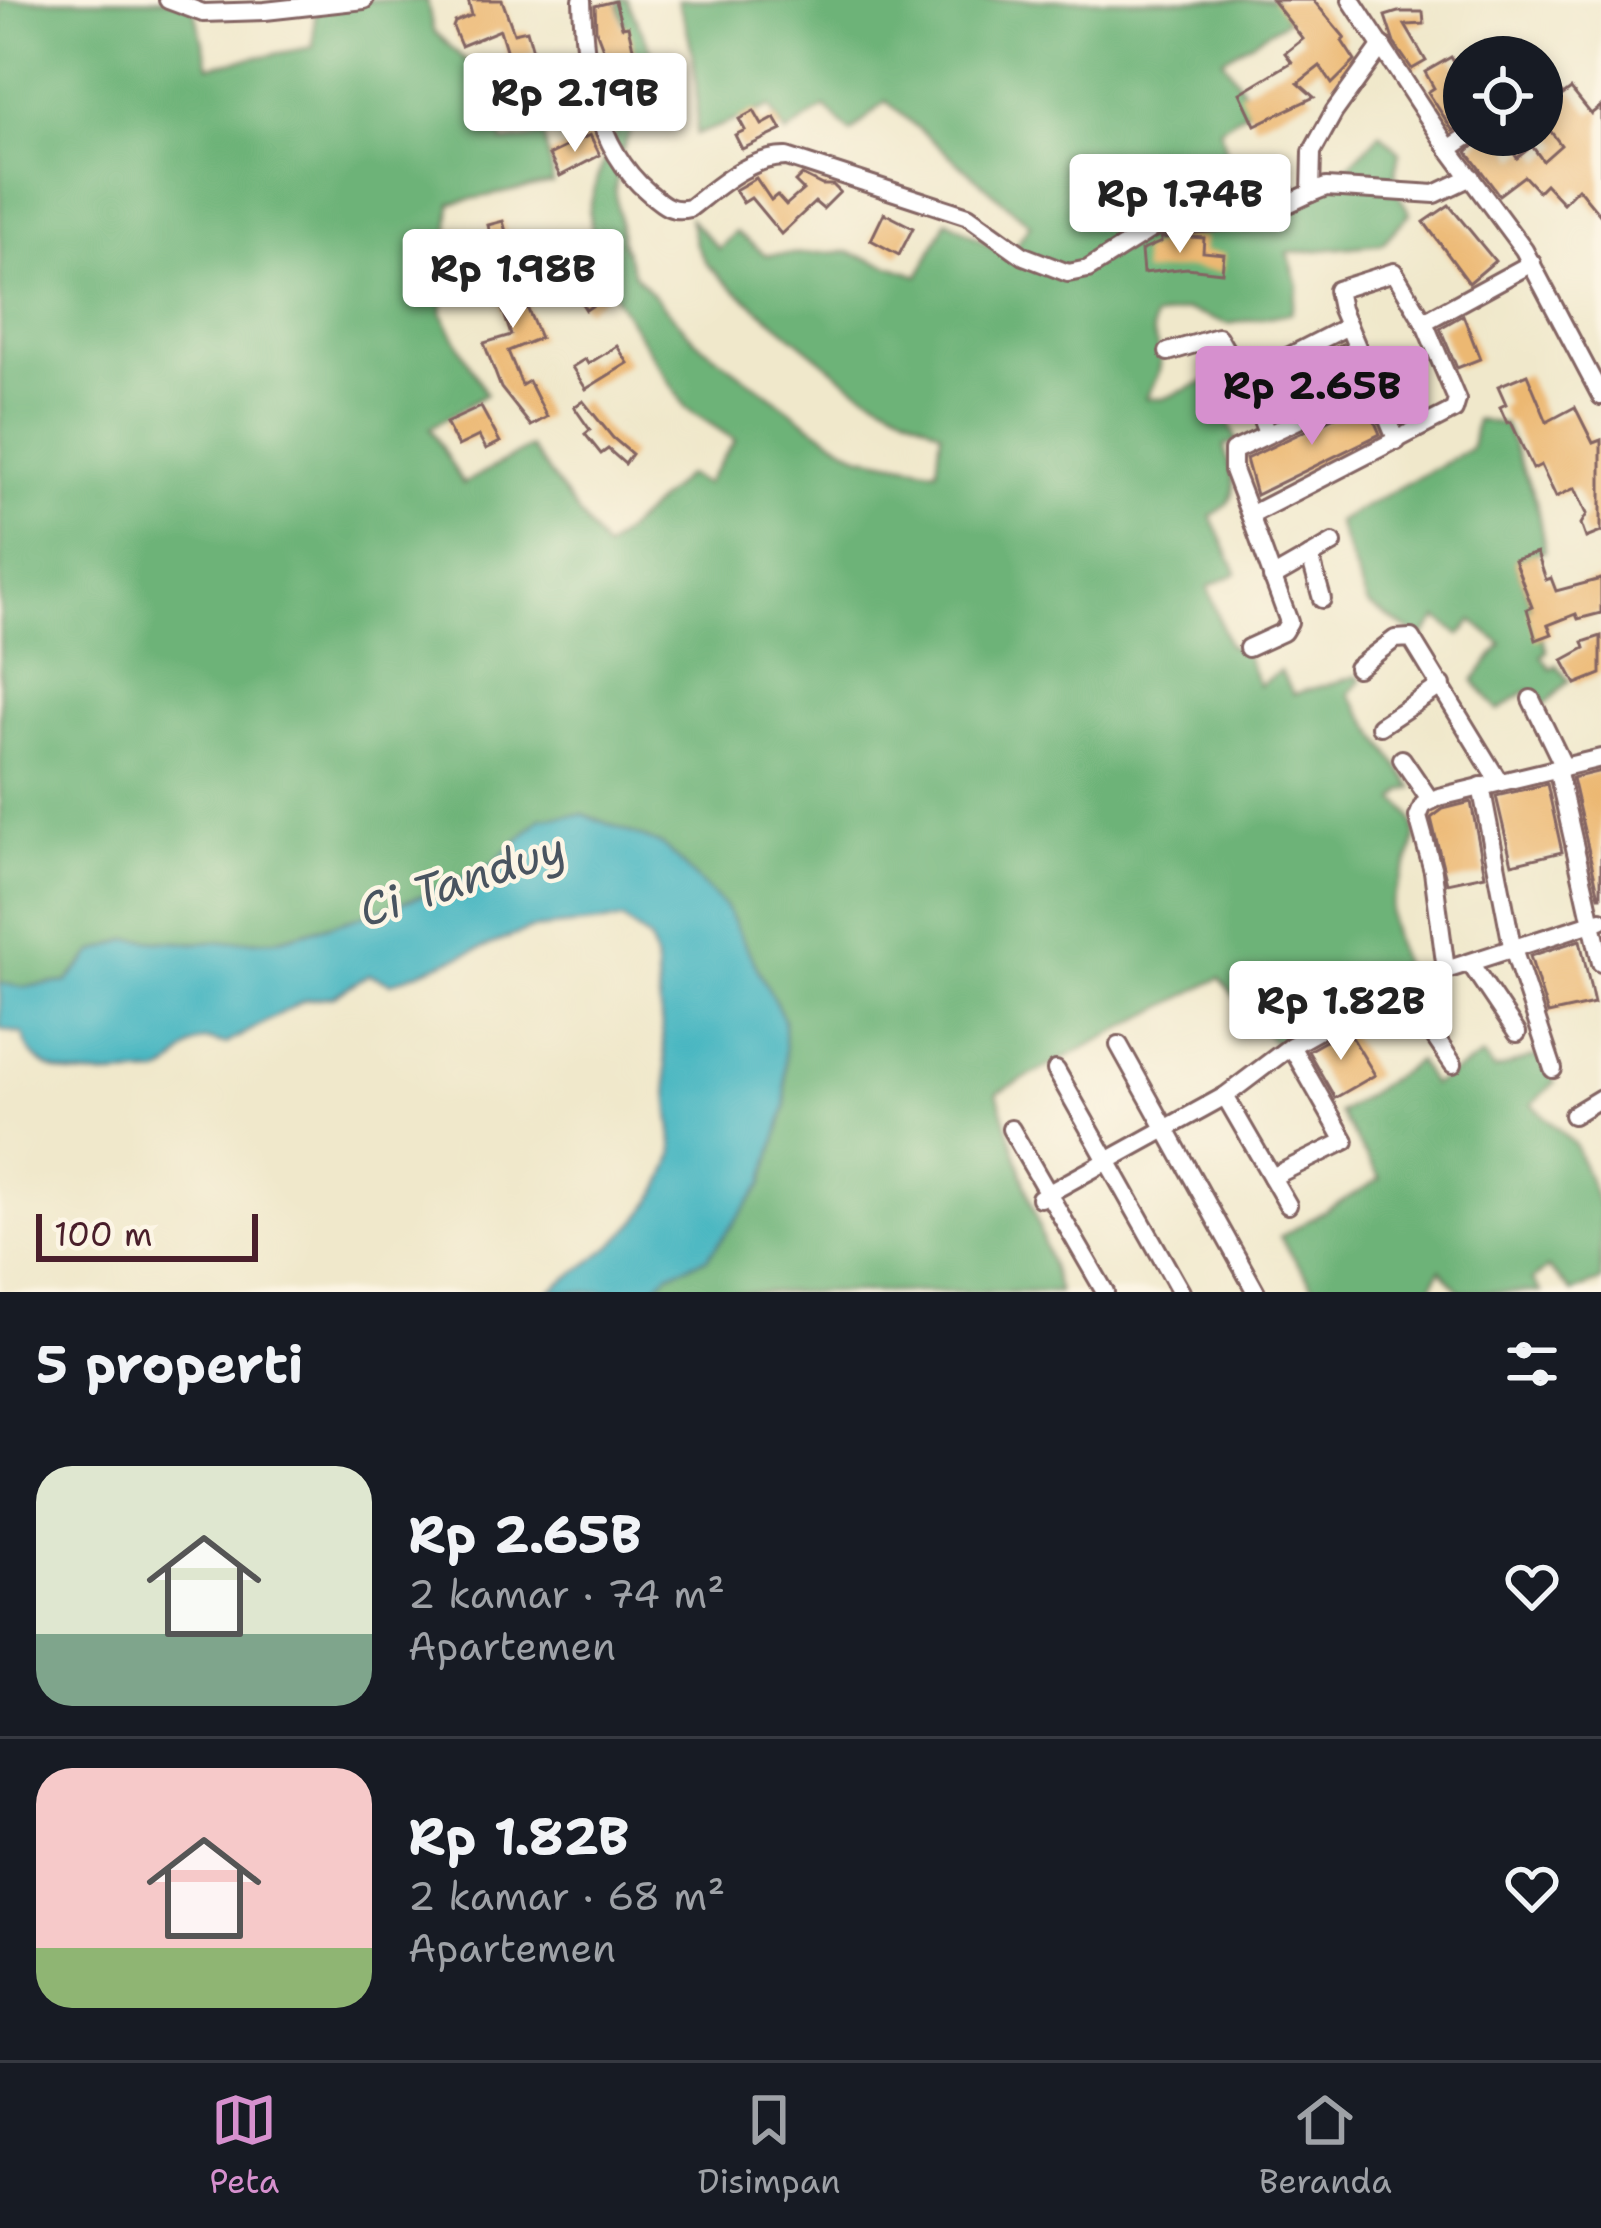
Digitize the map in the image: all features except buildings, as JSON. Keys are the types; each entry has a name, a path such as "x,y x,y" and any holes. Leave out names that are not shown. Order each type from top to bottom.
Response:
{"street":[{"path":"168,0 203,14 364,0"},
{"path":"582,0 590,76 607,137 636,181 665,206 677,210 690,208 755,164 774,156 787,157 968,216 1024,256 1068,273 1088,269 1156,226 1266,214 1326,187 1435,194 1471,178"},
{"path":"1351,0 1443,139"},
{"path":"1312,193 1312,152 1382,45"},
{"path":"1455,156 1532,263 1601,396"},
{"path":"1424,322 1532,263"},
{"path":"1250,515 1397,441 1456,408 1424,322 1393,272 1338,290 1348,326 1397,441"},
{"path":"1244,382 1246,376 1348,326"},
{"path":"1168,352 1218,337 1267,433"},
{"path":"1248,648 1289,626 1239,491 1231,455 1239,445 1372,385"},
{"path":"1272,578 1333,543"},
{"path":"1310,556 1322,599"},
{"path":"1357,668 1406,636 1416,643 1442,685 1490,784 1512,946 1553,1069"},
{"path":"1379,726 1442,685"},
{"path":"1531,699 1560,768 1597,921 1601,963"},
{"path":"1446,970 1432,871 1418,817 1430,800 1601,758"},
{"path":"1402,759 1430,800"},
{"path":"1044,1196 1225,1096 1291,1046 1348,1014 1446,970 1597,921"},
{"path":"1470,962 1517,1034"},
{"path":"1404,992 1453,1064"},
{"path":"1119,1045 1256,1292"},
{"path":"1272,1177 1345,1141 1291,1046"},
{"path":"1056,1070 1181,1292"},
{"path":"1225,1096 1288,1204"},
{"path":"1573,1115 1601,1098"},
{"path":"1011,1129 1044,1196 1105,1292"}],"green space":[{"path":"0,0 192,0 209,66 313,47 316,0 427,0 433,31 490,82 503,142 544,136 553,183 451,203 442,314 486,394 430,428 463,484 530,447 605,550 686,475 705,484 735,440 686,408 616,299 595,248 589,211 615,136 602,103 621,98 617,83 640,74 618,4 621,0 627,0 653,54 651,82 620,156 615,189 622,241 634,274 696,341 816,429 859,455 937,470 941,431 854,386 728,284 706,263 690,219 719,249 736,232 766,255 848,252 919,276 947,220 1008,257 1030,224 886,101 851,133 825,107 786,134 770,107 696,135 694,66 677,0 1276,0 1287,20 1223,59 1254,106 1220,128 1245,232 1318,191 1380,133 1400,152 1393,186 1410,213 1382,244 1288,253 1298,286 1291,313 1229,324 1186,310 1154,318 1160,363 1146,398 1163,399 1209,380 1237,441 1224,446 1233,494 1211,516 1237,573 1208,587 1228,645 1244,652 1259,685 1280,671 1294,694 1357,676 1361,681 1349,694 1413,788 1396,800 1415,828 1390,918 1402,966 1273,1043 1220,978 997,1093 1059,1292 649,1292 668,1274 707,1258 784,1020 541,818 495,863 421,896 342,922 276,940 129,939 94,952 67,982 22,987 0,983"},
{"path":"1476,420 1504,424 1536,502 1545,551 1515,561 1547,651 1541,656 1569,681 1543,706 1528,690 1498,711 1474,680 1502,644 1473,621 1460,635 1438,618 1422,638 1368,605 1337,522 1471,448"},
{"path":"1539,1055 1555,1083 1532,1104 1575,1145 1601,1211 1601,1281 1572,1292 1548,1268 1532,1280 1541,1292 1460,1292 1440,1269 1429,1292 1317,1292 1280,1237 1380,1179 1339,1113 1418,1061 1432,1085 1483,1056 1494,1070"}],"water":[{"name":"Ci Tanduy","path":"583,814 662,845 726,908 784,1019 786,1107 763,1184 707,1258 668,1274 649,1292 547,1292 607,1249 640,1217 674,1153 655,957 649,940 623,920 531,929 391,983 369,974 334,996 305,1000 226,1044 200,1041 159,1074 60,1072 31,1052 23,1034 0,1029 0,983 22,987 67,982 94,952 129,939 276,940 342,922 421,896 495,863 541,818"}]}
